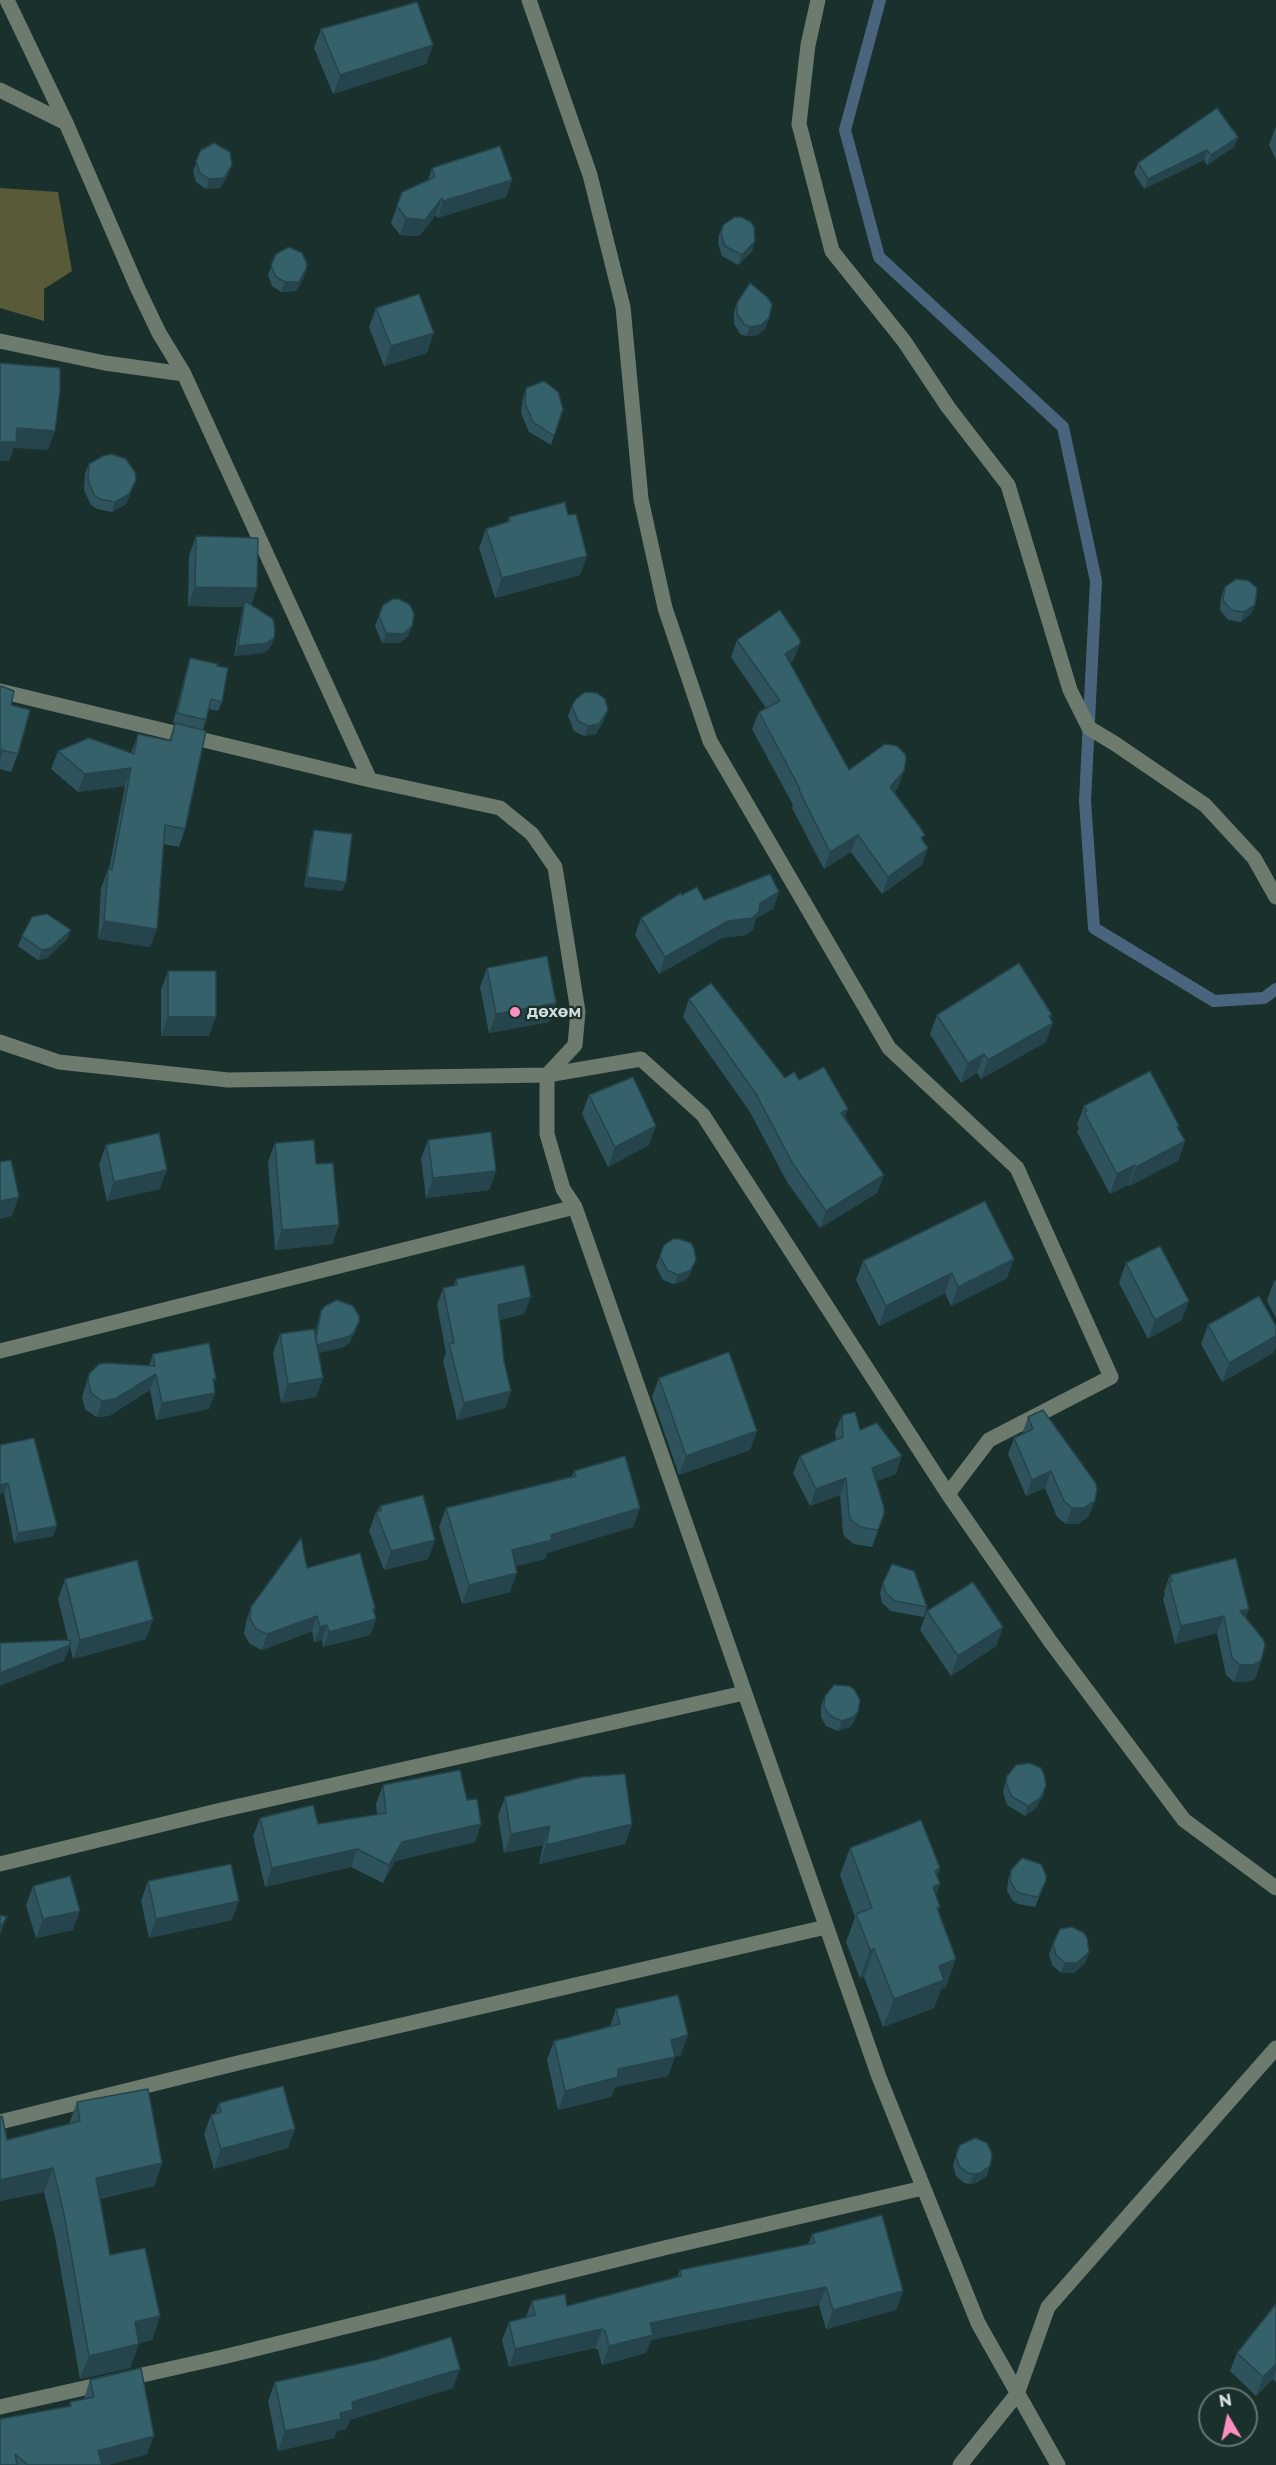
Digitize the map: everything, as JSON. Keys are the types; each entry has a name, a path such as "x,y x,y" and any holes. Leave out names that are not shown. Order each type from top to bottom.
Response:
{"street":[{"path":"7,0 66,123 137,287 159,333 184,374 370,780"},
{"path":"529,0 590,175 623,307 640,500 665,608 710,741 889,1048 1017,1168 1111,1377 989,1440 948,1494"},
{"path":"818,0 808,45 799,124 832,251 904,341 948,407 1008,485 1070,690 1089,728 1204,805 1254,858 1276,897"},
{"path":"0,90 66,123"},
{"path":"0,341 105,363 184,374"},
{"path":"0,691 370,780 500,808 532,834 555,867 578,1012 575,1045 547,1075 548,1134 563,1189 575,1207 879,2077 978,2323 1058,2465"},
{"path":"0,1041 59,1062 228,1080 547,1075 641,1059 703,1114 948,1494 1050,1641 1184,1820 1276,1888"},
{"path":"0,1351 575,1207"},
{"path":"0,1864 218,1811 744,1693"},
{"path":"0,2122 242,2062 826,1927"},
{"path":"960,2465 1017,2394 1048,2307 1276,2048"},
{"path":"0,2407 227,2356 664,2248 923,2188"}],"green space":[{"path":"0,188 58,192 72,271 44,289 44,321 0,308"}],"building":[{"path":"417,2 433,45 340,75 321,29"},
{"path":"1217,108 1238,137 1211,155 1207,150 1148,179 1138,163"},
{"path":"214,143 230,152 232,165 224,178 209,179 200,173 196,161 201,150"},
{"path":"500,146 512,180 443,201 442,198 425,220 406,218 397,206 402,192 435,177 432,168"},
{"path":"735,217 751,222 754,227 755,241 742,255 725,246 721,234 723,225"},
{"path":"289,247 302,253 307,264 299,282 285,282 275,276 271,265 276,254"},
{"path":"750,283 772,304 769,318 761,325 750,327 744,324 737,314 737,303"},
{"path":"419,294 434,333 391,346 376,308"},
{"path":"0,363 60,368 60,391 55,431 17,428 16,442 0,442"},
{"path":"544,381 558,392 563,409 554,436 533,422 525,403 526,388"},
{"path":"111,454 126,459 135,472 136,480 129,494 115,502 100,499 94,495 88,480 89,464"},
{"path":"565,502 568,515 576,514 587,556 502,578 486,529 510,521 509,517"},
{"path":"196,536 258,538 257,588 195,587"},
{"path":"1236,579 1249,581 1257,588 1255,605 1244,612 1231,610 1223,600 1225,587"},
{"path":"393,599 399,599 410,605 414,614 412,626 403,634 386,633 379,616 383,605"},
{"path":"245,601 273,619 274,638 267,643 238,646"},
{"path":"780,610 800,640 800,644 785,654 849,770 885,744 897,746 905,754 904,771 890,787 925,835 921,838 928,848 888,877 858,835 830,852 759,712 780,701 737,640"},
{"path":"190,658 228,668 222,702 211,699 206,720 177,713"},
{"path":"1,686 14,691 11,705 30,710 18,754 2,750 0,758 0,689"},
{"path":"585,692 597,693 605,699 608,710 599,724 588,726 578,721 572,706 576,699"},
{"path":"175,723 206,731 185,829 165,825 157,929 104,921 108,869 112,870 131,768 85,774 58,751 89,738 134,754 138,734 171,741"},
{"path":"314,830 352,834 346,882 307,877"},
{"path":"770,874 779,892 760,903 759,912 752,918 728,921 665,957 641,918 681,893 682,895 697,887 704,900"},
{"path":"47,914 71,930 51,948 42,950 22,936 32,917"},
{"path":"547,956 556,1003 496,1014 487,968"},
{"path":"1019,963 1052,1015 1049,1016 1053,1023 988,1060 984,1054 968,1063 937,1015"},
{"path":"168,971 216,971 216,1017 168,1017"},
{"path":"711,983 785,1078 794,1072 799,1080 824,1067 848,1109 841,1113 884,1175 826,1211 793,1164 756,1094 689,999"},
{"path":"1150,1071 1185,1141 1136,1167 1135,1165 1117,1174 1084,1112 1087,1111 1084,1106"},
{"path":"633,1077 656,1126 615,1147 589,1095"},
{"path":"491,1132 496,1171 433,1178 428,1140"},
{"path":"159,1133 167,1170 114,1182 106,1145"},
{"path":"314,1140 316,1164 333,1163 339,1225 282,1230 275,1143"},
{"path":"11,1160 19,1197 0,1201 0,1162"},
{"path":"985,1201 1014,1259 958,1287 952,1273 886,1306 863,1261"},
{"path":"673,1239 691,1243 696,1260 690,1271 678,1275 667,1270 660,1256 664,1245"},
{"path":"1160,1246 1189,1301 1155,1320 1126,1263"},
{"path":"524,1265 531,1297 498,1305 504,1361 511,1391 464,1403 449,1344 454,1343 443,1288 457,1285 456,1279"},
{"path":"1259,1296 1276,1326 1276,1336 1229,1363 1208,1325"},
{"path":"337,1300 353,1306 359,1316 359,1322 353,1333 347,1337 317,1345 321,1311 325,1306"},
{"path":"314,1329 323,1378 288,1384 280,1334"},
{"path":"209,1343 216,1379 213,1379 215,1393 162,1403 156,1374 115,1399 102,1401 91,1393 89,1374 99,1364 155,1366 153,1354"},
{"path":"729,1352 757,1431 686,1456 659,1378"},
{"path":"1043,1410 1095,1482 1097,1488 1095,1501 1084,1508 1072,1508 1064,1501 1051,1471 1032,1480 1014,1438 1033,1429 1028,1417"},
{"path":"855,1412 860,1430 877,1423 902,1456 872,1468 884,1508 878,1530 860,1527 851,1520 846,1478 816,1489 800,1456 843,1437 842,1415"},
{"path":"34,1438 57,1526 18,1533 8,1483 0,1485 0,1445"},
{"path":"625,1456 640,1508 551,1535 552,1540 512,1550 517,1573 469,1585 446,1508 576,1476 574,1471"},
{"path":"423,1495 435,1540 391,1551 376,1512 381,1511 380,1506"},
{"path":"301,1538 307,1568 360,1553 376,1619 329,1632 327,1625 320,1627 317,1616 267,1634 256,1629 250,1619 251,1607"},
{"path":"1236,1558 1249,1609 1240,1611 1263,1639 1265,1645 1261,1661 1253,1665 1240,1665 1232,1658 1224,1616 1181,1626 1169,1582 1172,1581 1170,1575"},
{"path":"137,1560 153,1620 80,1640 65,1579"},
{"path":"892,1564 914,1571 927,1607 895,1601 886,1593 883,1583"},
{"path":"973,1582 1003,1627 958,1656 927,1611"},
{"path":"69,1640 70,1645 0,1673 0,1643"},
{"path":"834,1685 849,1686 854,1689 860,1700 858,1712 853,1717 842,1721 830,1716 824,1707 825,1696"},
{"path":"1029,1763 1041,1768 1046,1786 1040,1798 1028,1806 1011,1796 1006,1782 1007,1776 1016,1765"},
{"path":"460,1770 467,1800 477,1799 481,1824 402,1842 389,1865 357,1849 272,1868 260,1818 313,1805 318,1824 386,1813 383,1785"},
{"path":"625,1774 632,1824 546,1845 550,1826 511,1834 505,1797 582,1777"},
{"path":"921,1820 940,1868 935,1871 940,1884 933,1887 940,1907 937,1908 956,1959 939,1966 944,1980 894,1999 874,1949 870,1950 856,1914 872,1908 850,1848"},
{"path":"1022,1858 1041,1864 1046,1875 1046,1881 1038,1897 1016,1891 1010,1881 1011,1870"},
{"path":"231,1864 239,1901 156,1919 148,1881"},
{"path":"70,1876 80,1911 43,1919 33,1886"},
{"path":"0,1915 7,1917 0,1928"},
{"path":"1072,1927 1084,1933 1089,1952 1077,1963 1065,1963 1056,1955 1053,1944 1060,1929"},
{"path":"678,1995 688,2035 671,2040 675,2057 618,2069 618,2077 565,2091 554,2041 620,2024 616,2009"},
{"path":"283,2086 295,2129 221,2149 211,2115 221,2112 219,2103"},
{"path":"148,2089 162,2163 96,2178 110,2255 145,2248 160,2316 135,2322 139,2344 89,2356 64,2214 53,2168 0,2180 0,2117 2,2116 7,2140 80,2121 77,2102"},
{"path":"975,2138 987,2143 992,2154 990,2166 974,2174 968,2173 959,2166 956,2155 960,2145"},
{"path":"882,2215 903,2291 833,2310 826,2287 650,2323 653,2335 609,2346 605,2331 602,2329 515,2349 509,2322 535,2315 532,2301 565,2294 567,2306 681,2276 680,2270 815,2243 812,2234"},
{"path":"1276,2304 1276,2364 1263,2377 1237,2353"},
{"path":"451,2337 460,2369 352,2402 353,2410 340,2413 341,2419 285,2431 275,2382 376,2360"},
{"path":"141,2368 154,2436 98,2451 102,2465 28,2465 15,2454 17,2465 0,2465 0,2419 71,2406 70,2402 94,2397 90,2380"}],"waterway":[{"path":"880,0 845,130 879,257 1063,427 1096,581 1085,801 1094,928 1214,1001 1264,998 1276,989"}],"place":[{"name":"дөхөм","path":"515,1012"}]}
